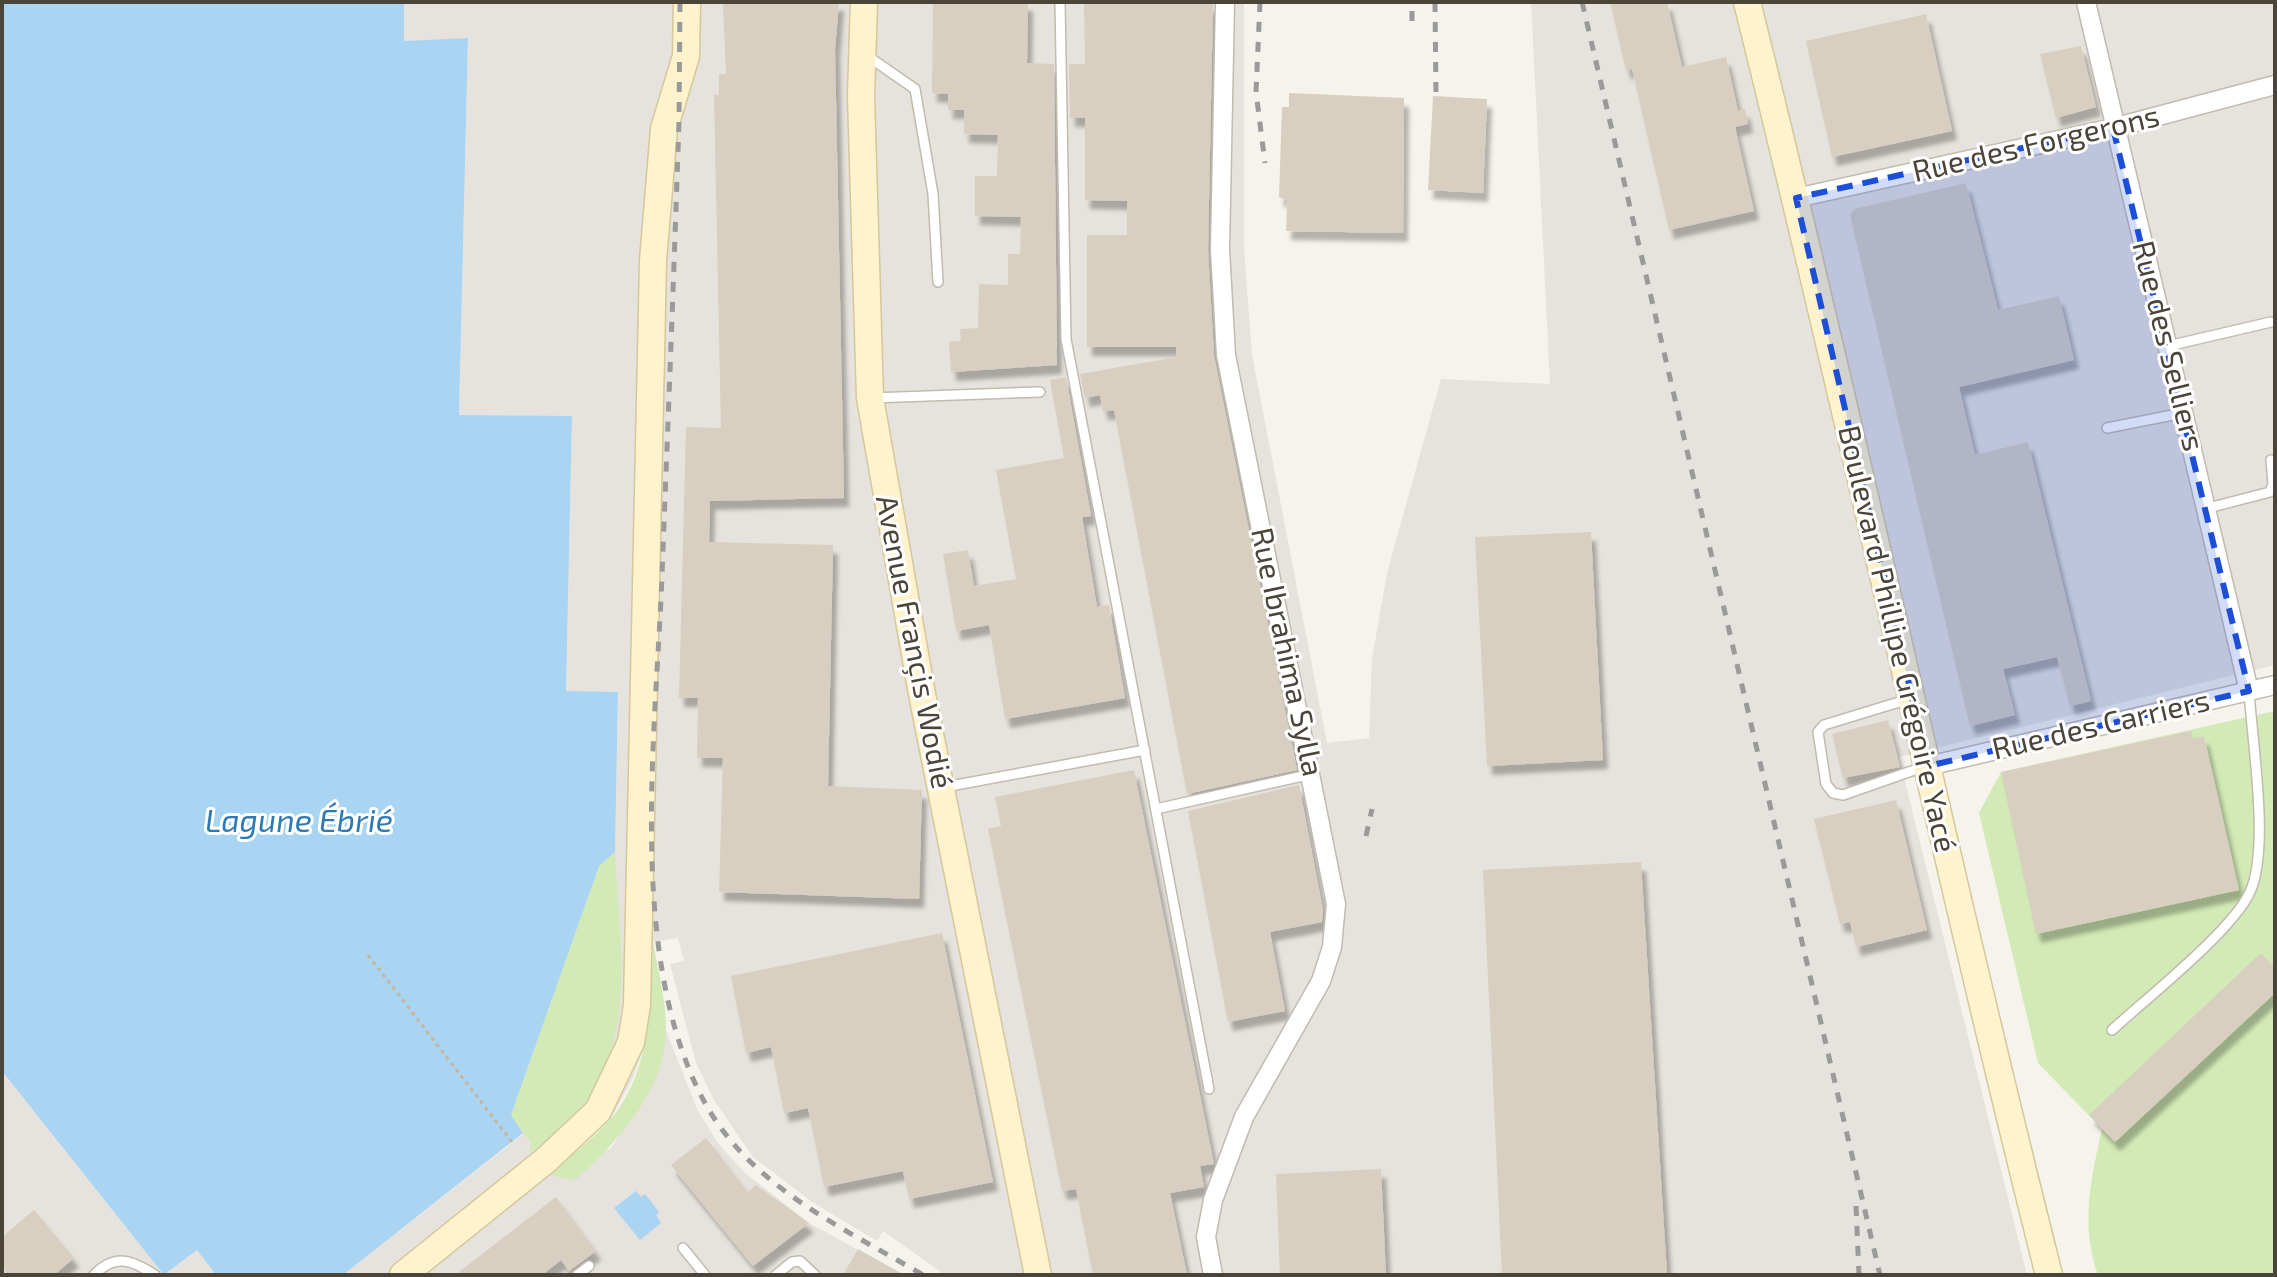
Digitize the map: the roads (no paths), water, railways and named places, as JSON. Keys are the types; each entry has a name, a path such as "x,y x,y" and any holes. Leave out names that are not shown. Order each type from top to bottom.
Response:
{"main road":[{"path":"403,1275 546,1160 598,1111 631,1042 637,1005 653,261 664,129 686,56 687,2"},
{"name":"Avenue Françis Wodié","path":"864,2 862,207 870,398 890,523 1038,1275"},
{"name":"Boulevard Phillipe Grégoire Yacé","path":"1747,2 1796,198 1992,1048 2049,1275"},
{"path":"1028,1275 1033,1249"}],"street":[{"name":"Rue Ibrahima Sylla","path":"1213,1275 1206,1237 1213,1200 1244,1117 1321,981 1332,947 1336,904 1226,355 1220,250 1225,2"},
{"name":"Rue des Selliers","path":"2086,2 2113,128 2208,508 2249,691"},
{"name":"Rue des Forgerons","path":"1796,198 2113,128 2275,85"},
{"name":"Rue des Carriers","path":"1928,766 2275,685"}],"lane":[{"path":"1060,2 1066,339 1209,1089"},
{"path":"863,53 915,89 933,194 938,282"},
{"path":"2168,346 2271,322"},
{"path":"870,398 1040,392"},
{"path":"2107,428 2183,413"},
{"path":"2208,508 2270,492 2273,484 2271,460"},
{"path":"2112,1030 2229,921 2250,892 2258,863 2258,816 2249,691"},
{"path":"1912,698 1824,725 1818,732 1826,784 1833,793 1843,795 1928,766"},
{"path":"942,788 1145,750"},
{"path":"1156,809 1312,774"},
{"path":"683,1248 705,1275"},
{"path":"94,1275 105,1264 121,1259 137,1263 155,1275"},
{"path":"776,1275 792,1262 800,1261 815,1275"},
{"path":"577,1275 589,1266"}],"water":[{"name":"Lagune Ébrié","path":"2,2 404,2 404,41 468,38 459,415 572,416 566,691 618,692 615,852 599,866 511,1115 523,1133 343,1275 216,1275 197,1250 164,1275 2,1071"},
{"path":"636,1191 641,1197 645,1194 659,1212 656,1215 661,1223 640,1240 614,1208"}],"railway":[{"path":"680,2 675,234 652,775 655,915 664,982 680,1045 705,1103 725,1133 748,1159 802,1203 923,1275"},
{"path":"1260,2 1256,92 1265,163"},
{"path":"1412,2 1412,21"},
{"path":"1435,2 1436,96"},
{"path":"1582,2 1880,1275"},
{"path":"1366,836 1372,809"},
{"path":"1856,1206 1859,1275"}]}
